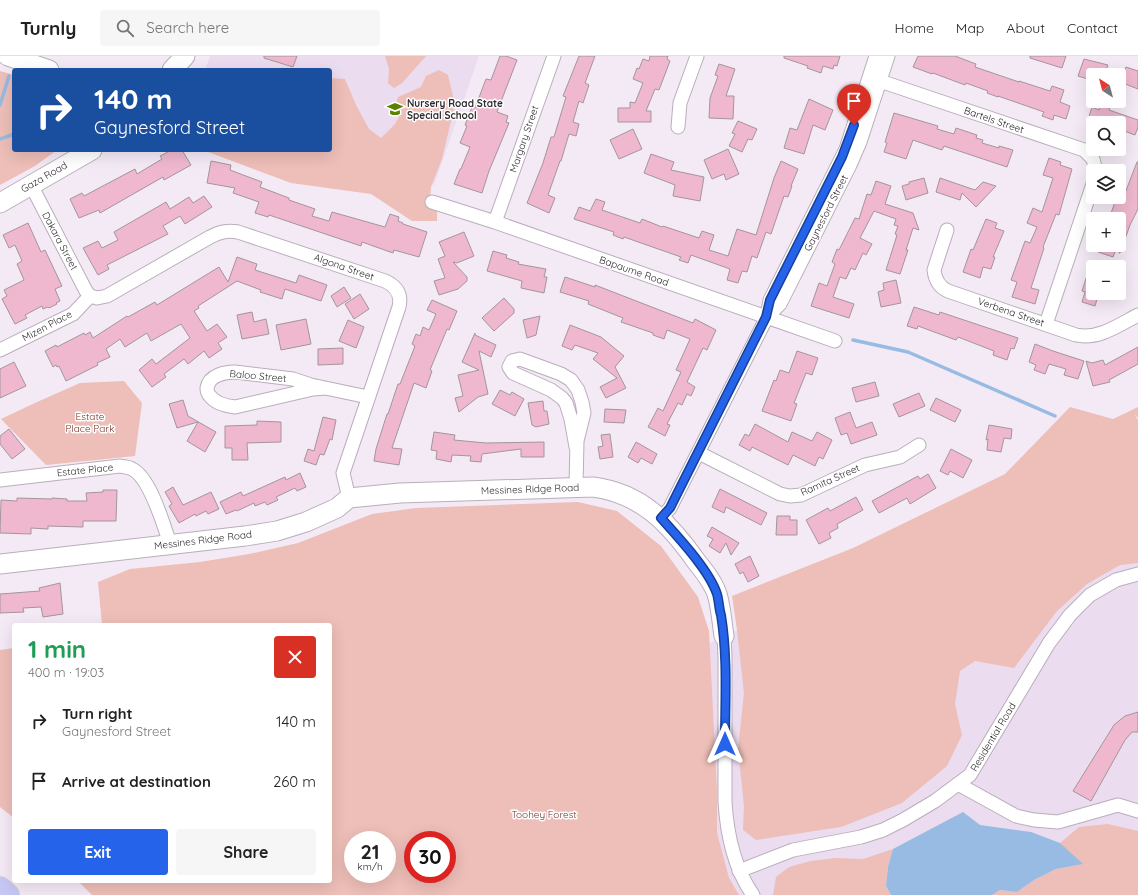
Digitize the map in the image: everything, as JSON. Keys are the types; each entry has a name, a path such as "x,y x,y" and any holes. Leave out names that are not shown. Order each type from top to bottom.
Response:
{"highway":[{"path":"0,888 8,895"}],"street":[{"path":"174,68 185,56"},
{"path":"190,68 198,56"},
{"name":"Margary Street","path":"495,222 554,56"},
{"path":"678,127 680,103 697,56"},
{"name":"Gaynesford Street","path":"661,518 670,508 699,453 766,317 770,300 846,149 876,56"},
{"name":"Gaynesford Street","path":"766,317 780,304 850,165 860,142 888,56"},
{"path":"13,57 44,68"},
{"name":"Bartels Street","path":"880,81 1084,150 1093,159 1094,164"},
{"name":"Gaza Road","path":"0,203 88,152"},
{"name":"Dakara Street","path":"31,186 90,296"},
{"name":"Bapaume Road","path":"432,202 495,222 835,341"},
{"path":"1046,324 1086,204"},
{"name":"Algona Street","path":"90,296 97,298 107,296 210,237 228,230 238,232 384,281 391,285 397,290 400,297 400,304 343,474 348,498"},
{"name":"Verbena Street","path":"947,230 934,270 936,278 942,287 948,291 1076,334 1089,336 1101,333 1138,315"},
{"name":"Mizen Place","path":"0,350 73,314 90,296"},
{"path":"576,447 584,413 581,398 574,382 561,374 520,360 513,360 509,366 512,373 555,392 564,400 571,419 576,447 576,487"},
{"name":"Baloo Street","path":"326,388 308,390 236,407 226,405 212,399 207,389 208,384 214,377 230,372 294,379 311,385 326,388 368,397"},
{"name":"Ramita Street","path":"699,453 780,494 793,496 805,493 870,463 903,456 919,445"},
{"name":"Estate Place","path":"0,480 120,466 133,469 144,479 159,509 170,544"},
{"name":"Messines Ridge Road","path":"0,564 277,531 306,522 337,508 348,498 400,493 576,487 598,488 619,493 645,506 661,518 682,541 706,575 717,594 724,636 725,657 726,824 739,872 753,895"},
{"name":"Residential Road","path":"739,872 793,850 861,837 882,830 903,820 935,801 958,784 970,775 1049,643 1070,615 1090,595 1116,580 1138,574"},
{"path":"958,784 1016,816 1034,820 1058,822 1118,805 1138,811"}],"shaded area":[{"name":"Nursery Road State Special School","path":"210,56 479,56 434,185 332,150 332,68 206,68"},
{"path":"1116,445 1138,462 1138,895 674,895 582,706"}],"green space":[{"path":"385,56 426,56 402,83 394,88 388,83 389,69"},
{"path":"439,70 448,75 455,104 442,159 431,187 430,200 437,212 437,221 412,221 371,194 291,183 208,152 332,152 332,78 345,79 356,105 369,129 381,138 395,124 399,117 394,109 398,97 421,87 426,76"},
{"path":"0,71 12,74 12,152 54,152 35,166 0,185"},
{"name":"Estate Place Park","path":"124,381 142,403 135,456 46,465 1,419 80,383"},
{"path":"1070,407 1113,419 1138,407 1138,418 1134,414 1138,420 1138,563 1120,565 1087,584 1057,611 1014,668 975,661 960,671 955,704 962,735 947,766 902,803 841,827 756,840 743,830 744,806 738,749 744,693 732,596 853,548 1005,474"},
{"name":"Toohey Forest","path":"578,502 617,511 661,546 698,597 709,631 717,791 717,833 729,878 739,895 92,895 80,883 332,883 332,623 102,623 98,582 130,569 200,562 249,554 298,543 372,514 416,508"},
{"path":"12,648 12,816 0,807 0,650"},
{"path":"1108,824 1138,831 1138,895 992,895 1000,890 1017,892 1034,880 1056,869 1082,864 1060,843 1079,827"},
{"path":"893,849 888,867 886,886 891,895 773,895 776,877 789,867 811,861 836,858 863,859"}],"water":[{"path":"963,812 980,825 1031,832 1060,843 1083,864 1056,869 1034,880 1017,892 1000,890 992,895 891,895 886,886 888,867 893,849"}],"building":[{"path":"264,56 297,56 293,67 264,58"},
{"path":"500,56 506,56 517,60 497,112 508,116 506,122 509,123 489,171 482,193 454,184 470,147 460,143 467,126 465,125 472,107 475,108 486,79 491,80"},
{"path":"579,56 595,56 585,83 589,85 583,103 579,101 573,122 579,124 576,136 569,134 561,161 548,195 555,198 549,213 527,203 543,163 551,137 554,137 566,97 563,96"},
{"path":"650,56 668,56 667,59 670,61 659,90 655,89 646,111 651,111 651,122 618,122 618,108 630,108 630,102 635,103 643,83 633,79 637,68 639,69 643,59 649,61"},
{"path":"784,56 840,56 837,66 834,65 833,69 823,66 821,73 807,68 808,66 784,58"},
{"path":"918,56 955,56 976,64 975,67 1019,82 1050,91 1052,86 1064,90 1060,102 1070,106 1066,119 1054,115 1053,120 1042,116 1044,112 987,93 988,91 966,83 965,85 913,67"},
{"path":"1030,56 1066,56 1062,68 1030,58"},
{"path":"1084,59 1108,65 1107,68 1086,68 1086,78 1078,76"},
{"path":"719,64 735,69 726,96 734,96 733,119 709,118 710,98 718,76 715,75"},
{"path":"1126,68 1138,71 1138,89 1126,84"},
{"path":"809,99 833,110 825,130 813,125 804,154 784,148 790,128 797,130"},
{"path":"1092,108 1099,110 1100,108 1110,108 1109,110 1138,120 1138,127 1135,135 1126,132 1126,116 1089,116"},
{"path":"894,113 938,126 937,129 954,134 956,128 977,135 976,138 983,140 982,143 1013,150 1007,167 944,146 942,150 913,140 906,159 884,152 887,143 885,142"},
{"path":"738,121 757,129 752,140 748,139 742,152 729,146 735,134 732,133"},
{"path":"633,129 642,149 619,159 610,140"},
{"path":"728,149 739,174 726,180 724,174 712,179 704,160"},
{"path":"168,152 183,152 191,165 164,180 163,177 100,213 99,210 79,218 70,199 82,193 84,196 135,169 137,174 162,159 160,156"},
{"path":"651,154 674,162 671,170 704,177 700,201 673,196 675,185 644,173"},
{"path":"1049,158 1061,162 1060,165 1072,169 1059,215 1056,214 1043,247 1044,248 1031,288 1039,290 1035,304 1012,297 1017,282 1011,280 1025,241 1030,243 1037,227 1027,223 1033,208 1042,212 1053,178 1043,175"},
{"path":"211,161 231,165 230,170 262,182 260,187 289,198 289,200 315,209 312,216 329,221 332,212 385,227 390,214 399,217 398,221 403,224 427,232 419,257 394,250 393,253 362,242 361,246 269,215 268,217 255,213 259,202 233,193 235,188 207,183"},
{"path":"781,161 798,169 788,197 784,196 771,234 766,232 757,258 752,256 747,272 742,271 738,283 727,280 730,269 691,255 688,263 679,260 681,257 624,237 623,239 613,235 614,232 574,219 579,207 590,211 596,199 605,202 602,210 640,223 642,219 662,227 663,226 699,238 702,231 714,235 709,250 728,256 737,229 756,235"},
{"path":"1138,162 1138,209 1126,236 1126,212 1111,212 1114,204 1126,204 1126,191"},
{"path":"924,178 928,193 906,200 902,186 909,184 909,182"},
{"path":"940,178 975,190 983,182 996,186 976,207 962,193 960,200 936,192"},
{"path":"876,181 891,186 885,204 913,213 919,230 913,228 900,274 886,270 897,235 895,234 898,226 894,225 896,219 874,211 860,238 872,244 866,255 863,253 855,270 851,268 846,279 840,277 833,297 854,304 849,318 811,306 819,283 827,286 835,264 832,262 837,249 839,250 855,218 859,219 867,194 871,195"},
{"path":"204,196 212,207 185,224 180,216 163,226 168,234 107,265 109,269 98,275 83,248 98,241 102,248 118,240 114,232 166,202 170,209 189,197 193,203"},
{"path":"986,219 997,223 995,228 1004,231 993,257 995,257 991,269 983,267 980,278 963,272 971,249 973,250"},
{"path":"28,223 41,252 45,250 62,286 55,289 60,301 56,303 57,304 43,309 42,306 25,315 27,318 15,324 2,299 7,296 4,290 24,280 17,264 22,261 15,245 9,248 3,235"},
{"path":"464,232 474,256 457,263 453,262 467,277 467,281 458,289 439,295 434,281 445,278 438,259 445,256 439,242"},
{"path":"493,251 507,255 506,258 519,262 518,264 546,269 544,277 547,277 544,293 521,288 522,281 487,271"},
{"path":"1098,252 1115,252 1113,257"},
{"path":"237,257 257,264 255,270 296,283 299,275 327,285 321,301 285,289 282,299 260,292 261,290 237,281 198,306 199,308 194,311 207,331 217,324 227,337 218,343 222,349 209,358 204,351 188,364 184,359 164,374 166,377 152,387 139,370 152,359 156,364 190,338 181,324 151,341 147,333 125,347 120,339 106,349 110,357 97,363 98,365 66,381 59,366 57,367 56,365 53,367 45,351 56,345 57,347 84,333 85,335 90,332 93,338 127,316 128,317 155,302 157,305 219,267 228,282"},
{"path":"565,277 595,287 595,285 693,323 695,319 716,330 707,350 703,348 687,382 695,387 691,396 687,394 682,405 678,403 667,424 670,425 665,436 648,427 658,408 663,411 681,372 676,370 690,339 667,330 664,339 653,335 653,333 621,322 623,318 588,304 589,301 560,292"},
{"path":"1086,279 1086,300 1097,300 1095,306 1082,302 1085,292 1082,291"},
{"path":"896,280 901,303 881,307 878,292 884,290 883,283"},
{"path":"344,287 351,298 337,307 331,296"},
{"path":"360,294 369,309 354,319 345,304"},
{"path":"504,298 514,309 514,313 494,331 482,318"},
{"path":"432,300 457,311 449,330 447,329 430,370 432,371 426,388 414,383 392,448 402,449 399,465 374,461 376,449 387,414 398,384 400,384 415,346 412,344 416,334 420,336 423,327 429,330 436,314 427,310"},
{"path":"914,307 939,315 940,312 1018,338 1014,349 1011,348 1007,360 993,355 994,351 958,337 956,340 918,326 917,329 907,326"},
{"path":"252,312 254,322 266,319 269,334 242,339 237,315"},
{"path":"540,316 536,335 527,338 523,320"},
{"path":"306,319 311,344 281,350 276,325"},
{"path":"348,320 364,327 356,348 339,341"},
{"path":"570,325 601,337 624,356 615,367 626,388 606,398 600,387 617,378 593,359 598,353 575,345 572,350 562,346"},
{"path":"475,333 475,335 496,345 491,357 479,351 488,394 478,397 459,412 455,398 463,396 458,375 479,370 462,362"},
{"path":"1035,344 1084,361 1078,379 1064,375 1066,369 1049,364 1045,374 1034,370 1036,365 1029,362"},
{"path":"1138,347 1138,364 1109,380 1110,382 1093,386 1086,361 1092,363 1103,360 1105,365"},
{"path":"343,348 343,364 318,365 318,349"},
{"path":"797,351 818,358 812,375 806,373 794,403 797,404 791,421 762,411 774,380 776,381 780,370 789,373"},
{"path":"14,362 26,386 0,398 0,369"},
{"path":"875,382 879,396 856,402 852,388"},
{"path":"500,390 510,395 512,392 524,399 515,416 492,404"},
{"path":"919,393 925,406 899,417 893,404"},
{"path":"936,398 961,410 955,422 930,410"},
{"path":"183,400 188,416 216,432 205,452 187,441 198,422 177,428 169,404"},
{"path":"543,401 544,411 547,411 549,424 536,427 532,425 528,403"},
{"path":"605,409 626,410 624,423 604,422"},
{"path":"850,412 856,428 872,422 877,435 851,444 847,433 841,435 835,418"},
{"path":"323,417 336,420 332,440 330,439 324,455 320,454 316,465 304,461 308,449 314,451"},
{"path":"257,421 281,422 281,442 247,443 248,460 232,460 232,448 225,448 225,426 257,425"},
{"path":"755,424 788,442 792,432 812,441 817,432 832,440 823,459 819,457 815,466 793,455 788,465 752,447 750,451 739,445 745,434 749,436"},
{"path":"989,425 1012,429 1011,439 1004,438 1001,452 987,450 988,439 986,440"},
{"path":"9,429 25,449 12,459 0,444 0,436"},
{"path":"434,432 455,435 454,440 486,443 544,442 544,457 521,457 521,449 482,454 481,462 470,461 471,456 452,455 451,462 436,459 437,451 431,450"},
{"path":"610,434 613,457 600,459 598,447 603,446 601,435"},
{"path":"636,442 657,454 652,464 641,458 638,463 628,457"},
{"path":"951,449 972,460 963,478 950,471 948,475 940,471"},
{"path":"300,473 306,487 297,491 295,488 276,497 278,500 267,505 265,502 255,506 254,503 237,511 236,510 226,514 220,502 241,492 243,496 285,477 286,480"},
{"path":"928,474 936,488 910,504 907,498 879,513 872,501 918,476 920,479"},
{"path":"173,487 183,505 211,492 219,509 208,514 206,511 196,516 195,514 179,523 169,506 172,504 165,492"},
{"path":"720,489 767,513 761,525 726,507 724,513 712,507"},
{"path":"103,490 117,490 116,521 83,521 83,527 48,526 48,529 31,528 31,534 0,533 1,500 17,501 17,498 52,498 67,499 67,501 87,501 86,493 103,492"},
{"path":"856,497 863,510 837,524 838,528 829,533 831,538 819,544 806,520 828,508 830,511"},
{"path":"777,516 790,516 790,520 797,520 797,535 776,535"},
{"path":"712,527 739,543 731,555 726,543 720,553 709,546 713,539 707,536"},
{"path":"750,556 759,576 748,582 743,572 740,574 735,564"},
{"path":"60,583 63,614 43,617 41,607 23,608 24,612 0,613 0,594 40,591 39,588"},
{"path":"1138,712 1138,732 1132,732 1125,740 1091,801 1073,791 1114,725 1125,716"}],"waterway":[{"path":"0,105 9,76"},
{"path":"0,139 12,135"},
{"path":"853,340 908,352 1055,416"}],"place":[{"name":"Nursery Road State Special School","path":"395,109"}],"route":[{"path":"725,744 724,636 717,594 706,575 682,541 661,518 670,508 699,453 766,317 770,300 846,149 854,125"}]}
